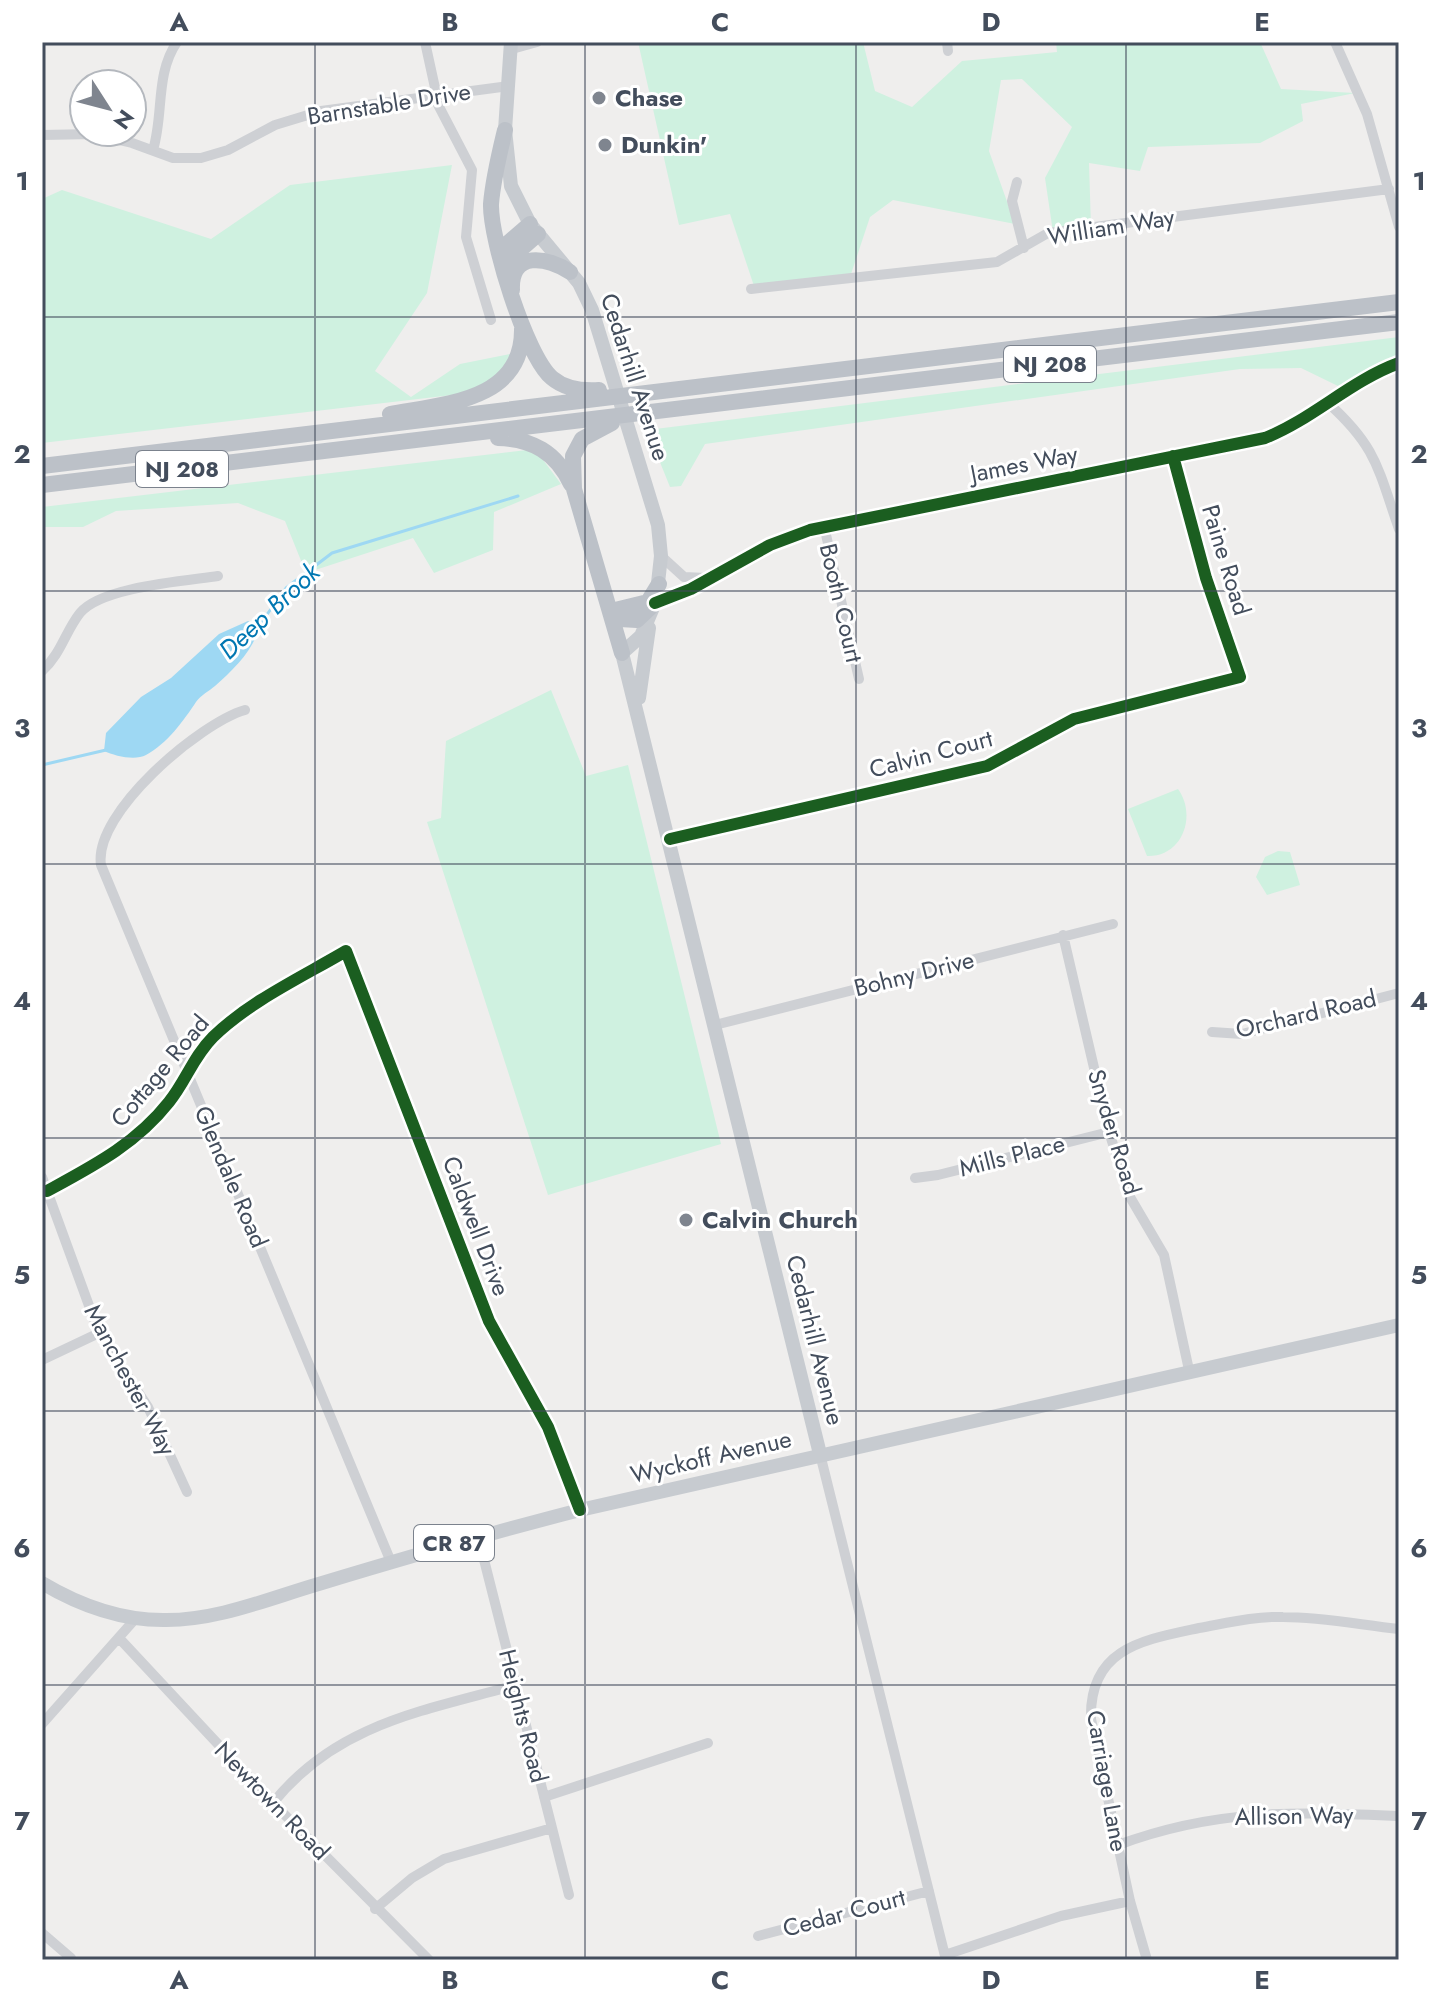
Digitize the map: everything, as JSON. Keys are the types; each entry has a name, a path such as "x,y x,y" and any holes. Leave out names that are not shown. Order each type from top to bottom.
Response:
{"highway":[{"path":"505,130 491,205 502,267 521,319 545,370 569,388 604,390 776,377"},
{"path":"502,267 508,243 534,229"},
{"path":"512,291 509,273 513,256 534,229"},
{"path":"512,291 513,276 529,260 545,259 570,272"},
{"name":"NJ 208","path":"42,466 1399,302"},
{"path":"277,438 436,406 487,390 506,377 518,360 522,349 521,319"},
{"name":"NJ 208","path":"42,485 1399,322"},
{"path":"622,653 574,489 573,456 590,432 609,424 701,406"},
{"path":"389,444 499,438 524,441 554,458 574,489"},
{"path":"611,611 648,602 659,584"},
{"path":"611,611 623,620 637,620 655,603"}],"main road":[{"name":"Cedarhill Avenue","path":"511,45 505,130 511,186 534,229 570,272 592,310 655,510 661,556 659,584 641,668 642,731"},
{"name":"Cedarhill Avenue","path":"655,603 641,636 622,653 820,1454"},
{"name":"Wyckoff Avenue","path":"42,1583 84,1605 136,1618 162,1620 215,1615 478,1536 580,1510 1399,1325"}],"street":[{"path":"153,150 162,115 164,68 177,42"},
{"path":"425,42 436,97 472,170 466,237 491,320"},
{"path":"511,45 537,42"},
{"path":"1335,42 1367,114 1399,227"},
{"name":"Barnstable Drive","path":"42,135 93,134 173,158 201,158 228,150 298,117 509,86"},
{"path":"1017,182 1012,201 1024,248"},
{"name":"William Way","path":"751,289 997,262 1048,233 1389,189"},
{"name":"James Way","path":"655,603 691,589 706,578 784,539 824,526 1265,438 1367,377 1399,363"},
{"path":"1328,403 1355,427 1372,451 1399,529"},
{"name":"Paine Road","path":"1173,456 1206,578 1240,677"},
{"name":"Booth Court","path":"824,526 859,679"},
{"path":"661,556 684,577 706,578"},
{"path":"42,671 60,652 80,614 97,599 218,576"},
{"name":"Calvin Court","path":"670,839 987,766 1074,719 1240,677"},
{"name":"Glendale Road","path":"245,710 210,726 150,778 122,810 101,845 101,865 391,1562"},
{"name":"Bohny Drive","path":"715,1025 1113,924"},
{"name":"Snyder Road","path":"1063,935 1109,1132 1130,1197 1164,1255 1189,1370"},
{"name":"Cottage Road","path":"47,1191 110,1156 139,1135 169,1102 187,1071 215,1036 246,1010 346,951"},
{"name":"Caldwell Drive","path":"346,951 489,1321 548,1427 580,1510"},
{"name":"Orchard Road","path":"1212,1032 1242,1034 1399,993"},
{"name":"Mills Place","path":"915,1178 1109,1132"},
{"name":"Manchester Way","path":"42,1177 99,1333 148,1407 187,1492"},
{"path":"42,1360 99,1333"},
{"name":"Cedarhill Avenue","path":"820,1454 945,1957"},
{"name":"Heights Road","path":"478,1536 569,1895"},
{"name":"Carriage Lane","path":"1147,1960 1130,1901 1091,1706 1097,1680 1121,1652 1148,1639 1259,1617 1309,1618 1399,1629"},
{"path":"42,1724 136,1618"},
{"name":"Newtown Road","path":"119,1638 375,1909 429,1960"},
{"path":"273,1803 310,1763 374,1726 516,1685"},
{"path":"544,1797 708,1743"},
{"name":"Allison Way","path":"1118,1845 1189,1823 1266,1813 1399,1816"},
{"path":"375,1909 412,1878 444,1859 552,1828"},
{"name":"Cedar Court","path":"758,1936 929,1891"},
{"path":"945,1957 1061,1916 1130,1901"},
{"path":"42,1933 71,1958"}],"green space":[{"path":"638,42 811,42 820,45 863,42 875,91 912,107 962,61 1057,52 1056,42 1260,42 1281,89 1355,93 1301,104 1303,121 1260,143 1148,147 1140,171 1089,163 1091,227 1053,232 1045,178 1072,127 1022,79 1001,80 989,151 1015,224 893,200 870,217 850,277 755,289 730,214 679,225"},
{"path":"452,165 427,293 375,371 411,397 460,364 520,352 495,390 42,443 42,199 62,190 211,239 290,185"},
{"path":"1399,337 1399,357 1338,386 1301,368 1240,369 705,444 681,486 670,487 647,430"},
{"path":"535,449 561,484 494,512 493,550 434,573 413,538 306,573 285,521 238,503 116,511 83,527 42,527 42,507"},
{"path":"551,690 586,776 628,765 721,1144 548,1195 427,822 441,818 446,741"},
{"path":"1178,789 1186,811 1183,833 1170,850 1147,856 1128,809"},
{"path":"1278,851 1290,852 1300,885 1267,895 1256,877 1265,857"}],"water":[{"path":"248,621 259,627 248,652 198,700 161,745 136,758 104,751 106,733 141,697 171,678 219,634"}],"waterway":[{"name":"Deep Brook","path":"258,627 286,588 332,553 518,496"},
{"name":"Deep Brook","path":"42,765 106,750"}],"cycle path":[{"path":"655,603 691,589 770,545 810,530 1265,438 1399,363"},
{"path":"670,839 987,766 1074,719 1240,677 1206,578 1173,456"},
{"path":"47,1191 97,1163 142,1130 169,1102 206,1045 228,1024 277,990 346,951 489,1321 548,1427 580,1510"}],"place":[{"name":"Chase","path":"599,98"},
{"name":"Dunkin'","path":"605,145"},
{"name":"Calvin Church","path":"686,1220"}]}
